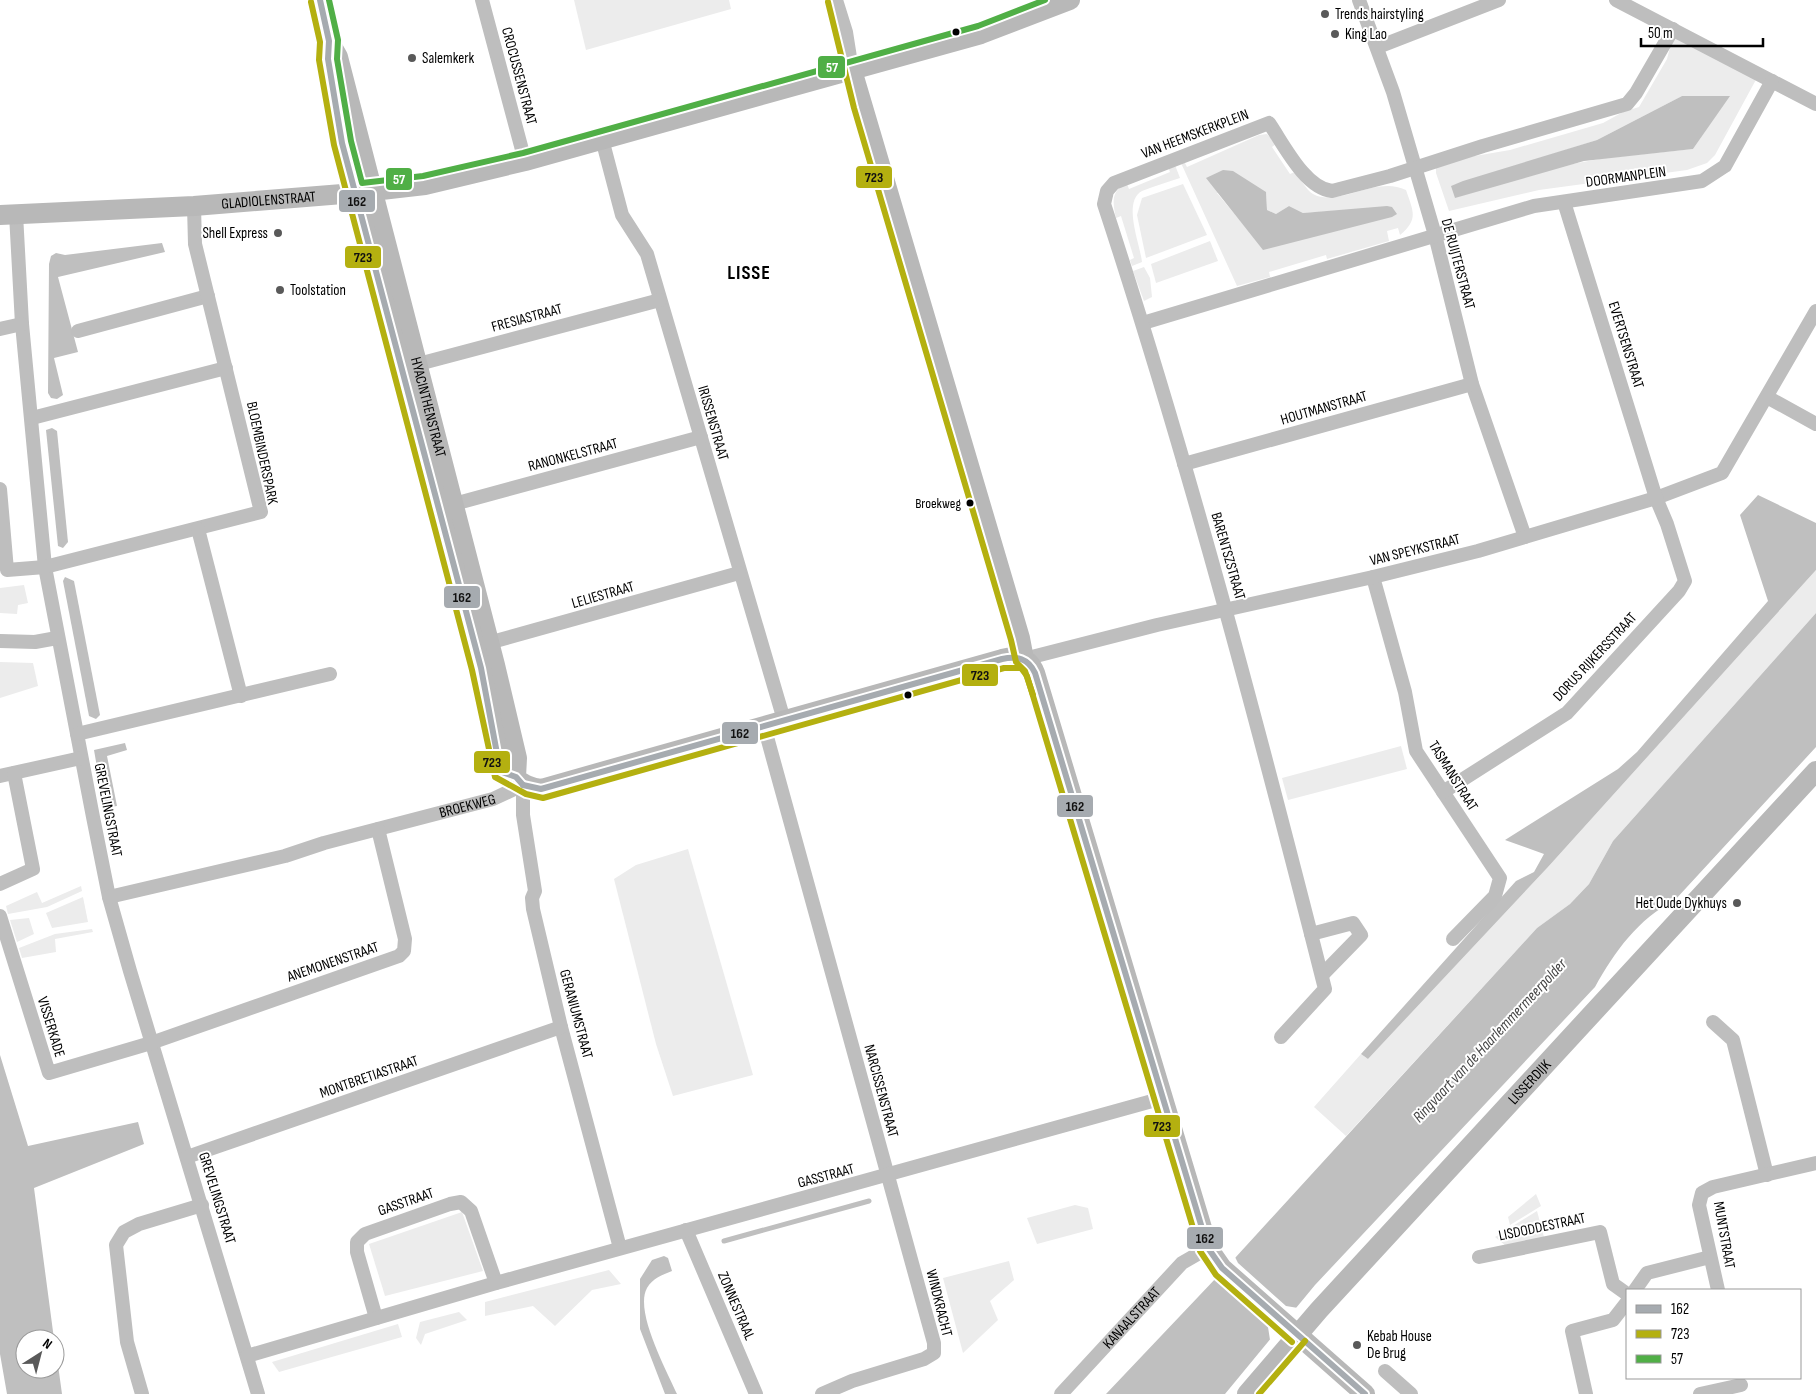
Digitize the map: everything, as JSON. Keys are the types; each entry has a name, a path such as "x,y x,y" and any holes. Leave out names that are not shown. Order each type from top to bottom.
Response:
{"main road":[{"name":"HYACINTHENSTRAAT","path":"320,0 330,41 328,59 342,142 364,192 482,645"},
{"name":"GLADIOLENSTRAAT","path":"8,214 194,206 425,185 525,161 981,34 1066,1"},
{"path":"852,70 1020,638 1024,659 1033,666 1208,1248 1222,1268 1365,1394"},
{"name":"HYACINTHENSTRAAT","path":"410,367 454,504 482,645 499,764 502,772 520,782"},
{"name":"BROEKWEG","path":"520,782 540,789 557,785 1002,659 1018,656 1024,659"},
{"name":"LISSERDIJK","path":"1246,1394 1291,1329 1816,771"}],"street":[{"name":"CROCUSSENSTRAAT","path":"482,0 525,161"},
{"path":"836,0 846,32 852,70"},
{"name":"DE RUIJTERSTRAAT","path":"1359,0 1378,47 1435,235 1472,384 1525,537"},
{"path":"1378,47 1499,0"},
{"path":"1616,0 1816,104"},
{"path":"1414,168 1627,104 1636,93 1673,29"},
{"name":"DOORMANPLEIN","path":"1435,235 1534,206 1702,181 1725,166 1772,81"},
{"name":"VAN HEEMSKERKPLEIN","path":"1106,191 1114,183 1268,123 1312,184 1323,190 1332,191 1414,168"},
{"name":"IRISSENSTRAAT","path":"602,139 622,215 647,254 739,573 784,720"},
{"name":"BARENTSZSTRAAT","path":"1106,191 1104,204 1143,323 1226,609 1325,989 1281,1037"},
{"name":"EVERTSENSTRAAT","path":"1564,202 1656,498"},
{"name":"BLOEMBINDERSPARK","path":"0,489 8,570 45,568 261,512 195,244 194,206"},
{"name":"GREVELINGSTRAAT","path":"8,214 32,418 45,568 109,897 258,1394"},
{"path":"1143,323 1435,235"},
{"path":"78,331 208,296"},
{"name":"FRESIASTRAAT","path":"410,367 660,300"},
{"name":"VAN SPEYKSTRAAT","path":"1024,659 1226,609 1373,577 1525,537 1656,498 1722,473 1816,311"},
{"path":"0,329 22,324"},
{"path":"32,418 226,368"},
{"name":"HOUTMANSTRAAT","path":"1184,464 1472,384"},
{"path":"1767,397 1816,424"},
{"name":"RANONKELSTRAAT","path":"454,504 701,437"},
{"name":"DORUS RIJKERSSTRAAT","path":"1443,792 1567,713 1679,591 1685,581 1667,524 1656,498"},
{"path":"198,529 242,696"},
{"name":"LELIESTRAAT","path":"482,645 739,573"},
{"name":"TASMANSTRAAT","path":"1373,577 1404,692 1416,751 1500,878 1495,896 1453,939"},
{"path":"0,641 35,642 58,638"},
{"path":"76,734 330,674"},
{"name":"NARCISSENSTRAAT","path":"764,726 888,1176"},
{"path":"0,776 81,758"},
{"path":"0,884 34,869 14,773"},
{"name":"BROEKWEG","path":"109,897 268,860 324,842 493,799 520,782"},
{"name":"GERANIUMSTRAAT","path":"520,782 523,815 535,891 532,898 533,909 561,1027 620,1248"},
{"name":"ANEMONENSTRAAT","path":"152,1043 392,959 404,952 405,939 378,829"},
{"name":"VISSERKADE","path":"0,916 49,1073 152,1043"},
{"path":"1311,934 1353,923 1361,935 1322,975"},
{"path":"1713,1022 1733,1040 1767,1175"},
{"name":"MONTBRETIASTRAAT","path":"187,1157 561,1027"},
{"name":"GASSTRAAT","path":"247,1356 496,1282 888,1176 1163,1098"},
{"name":"MUNTSTRAAT","path":"1718,1289 1700,1205 1702,1193 1714,1187 1816,1163"},
{"name":"WINDKRACHT","path":"822,1394 852,1381 924,1359 934,1353 934,1343 888,1176"},
{"name":"GASSTRAAT","path":"376,1318 357,1252 356,1242 365,1234 450,1204 461,1202 471,1211 496,1282"},
{"path":"142,1394 127,1342 116,1245 124,1232 140,1224 202,1206"},
{"name":"ZONNESTRAAL","path":"686,1230 756,1394"},
{"name":"LISDODDESTRAAT","path":"1479,1257 1600,1232 1613,1284 1626,1293"},
{"name":"KANAALSTRAAT","path":"1062,1394 1182,1263 1208,1248"},
{"path":"1636,1289 1647,1273 1710,1257"},
{"path":"1586,1394 1572,1331 1614,1320 1626,1303"},
{"path":"1385,1371 1411,1394"},
{"path":"1700,1394 1741,1386"}],"shaded area":[{"path":"574,0 729,0 731,9 586,50"},
{"path":"1674,32 1758,76 1715,155 1707,163 1687,170 1539,190 1449,211 1436,173 1436,167 1457,159 1510,150 1603,123 1623,112 1639,107 1667,59","holes":["1682,96 1729,96 1693,149 1605,158 1451,186 1597,140"]},
{"path":"1267,134 1276,144 1272,147 1290,174 1295,172 1313,194 1323,197 1334,197 1382,186 1394,186 1406,190 1413,214 1410,224 1400,235 1398,228 1387,231 1389,241 1327,259 1326,255 1269,272 1270,277 1237,286 1181,163 1184,161 1187,167 1259,135","holes":["1266,192 1267,210 1276,214 1289,206 1303,213 1392,207 1257,241 1217,193"]},
{"path":"1175,165 1180,178 1142,191 1136,196 1133,204 1133,214 1142,262 1132,266 1130,260 1134,258 1121,216 1116,218 1115,194 1127,184 1129,189 1170,172 1168,167"},
{"path":"1183,184 1207,235 1146,258 1137,215 1142,198"},
{"path":"1210,241 1218,261 1156,283 1151,264"},
{"path":"1144,267 1150,278 1152,297 1144,301 1133,271"},
{"path":"1816,570 1816,613 1613,841 1589,884 1570,904 1537,928 1346,1136 1314,1107 1361,1054 1368,1059 1548,867"},
{"path":"24,585 28,603 18,605 17,614 0,613 0,588"},
{"path":"0,662 33,663 38,686 0,698"},
{"path":"1401,746 1407,769 1288,800 1282,778"},
{"path":"688,849 753,1075 673,1096 656,1044 614,879 636,865"},
{"path":"81,886 82,891 47,907 8,914 6,906 37,892 42,903"},
{"path":"83,897 88,922 52,928 46,913"},
{"path":"29,918 34,934 17,942 10,920"},
{"path":"92,929 93,932 55,939 56,952 22,958 19,948 55,934"},
{"path":"1536,1194 1541,1206 1510,1225 1508,1217"},
{"path":"1075,1205 1088,1208 1093,1229 1037,1244 1027,1218"},
{"path":"1537,1211 1544,1237 1506,1246 1495,1237"},
{"path":"462,1212 483,1271 385,1296 369,1244"},
{"path":"1009,1261 1014,1280 990,1301 998,1320 963,1353 943,1278"},
{"path":"609,1270 621,1284 592,1290 555,1326 533,1306 485,1316 485,1302"},
{"path":"459,1312 467,1320 425,1334 421,1345 416,1338 420,1322"},
{"path":"398,1324 402,1337 279,1372 272,1362"}],"water":[{"path":"1682,96 1730,96 1693,149 1584,161 1455,198 1451,186 1597,140"},
{"path":"1223,170 1233,171 1266,192 1267,210 1276,214 1289,206 1303,213 1387,206 1392,207 1397,214 1392,217 1263,250 1206,178"},
{"path":"162,243 165,252 58,277 78,352 54,358 63,395 57,399 51,398 48,393 49,264 51,256 56,253 65,255"},
{"path":"52,428 57,431 68,542 63,548 58,546 46,430"},
{"path":"1758,495 1816,523 1816,570 1548,867 1368,1059 1361,1054 1516,881 1534,872 1544,854 1505,840 1618,769 1637,752 1768,601 1740,515"},
{"path":"65,577 74,581 100,715 96,719 89,716 63,581"},
{"name":"Ringvaart van de Haarlemmermeerpolder","path":"1816,613 1816,747 1675,900 1639,926 1619,949 1595,987 1315,1285 1225,1394 1106,1394 1235,1258 1537,928 1570,904 1589,884 1613,841"},
{"path":"125,743 127,750 107,756 117,806 104,808 94,750"},
{"path":"0,1055 28,1146 138,1122 144,1144 34,1188 53,1329 15,1329 15,1379 60,1379 62,1394 7,1394 0,1354"},
{"path":"664,1256 668,1258 672,1271 655,1279 649,1285 644,1298 645,1311 653,1341 677,1394 665,1394 640,1329 640,1279 652,1260"}],"pier":[{"path":"1234,1255 1238,1263 1286,1306 1298,1308 1270,1340 1268,1327 1212,1276"}],"waterway":[{"path":"724,1241 869,1201"}],"transit line":[{"name":"162","path":"320,0 329,41 328,59 342,143 481,668 499,764 502,772 516,777 523,785"},
{"name":"57","path":"329,0 338,40 337,59 351,141 362,183 423,176 523,153 978,26 1045,0"},
{"name":"723","path":"311,2 320,42 319,60 334,145 472,670 495,777 526,794 543,798 1004,668 1021,668 1027,676 1200,1251 1216,1275 1292,1342"},
{"name":"723","path":"828,2 854,108 1016,662 1025,671 1033,695"},
{"name":"162","path":"523,785 541,789 1002,659 1017,658 1025,661 1035,673 1208,1248 1222,1268 1365,1394"},
{"name":"723","path":"1259,1394 1305,1341"}],"place":[{"name":"Trends hairstyling","path":"1325,14"},
{"name":"King Lao","path":"1335,34"},
{"name":"Salemkerk","path":"412,58"},
{"name":"Shell Express","path":"278,233"},
{"name":"Toolstation","path":"280,290"},
{"name":"Broekweg","path":"970,503"},
{"name":"Het Oude Dykhuys","path":"1737,903"},
{"name":"Kebab House De Brug","path":"1357,1345"}],"district":[{"name":"LISSE","path":"749,273"}]}
